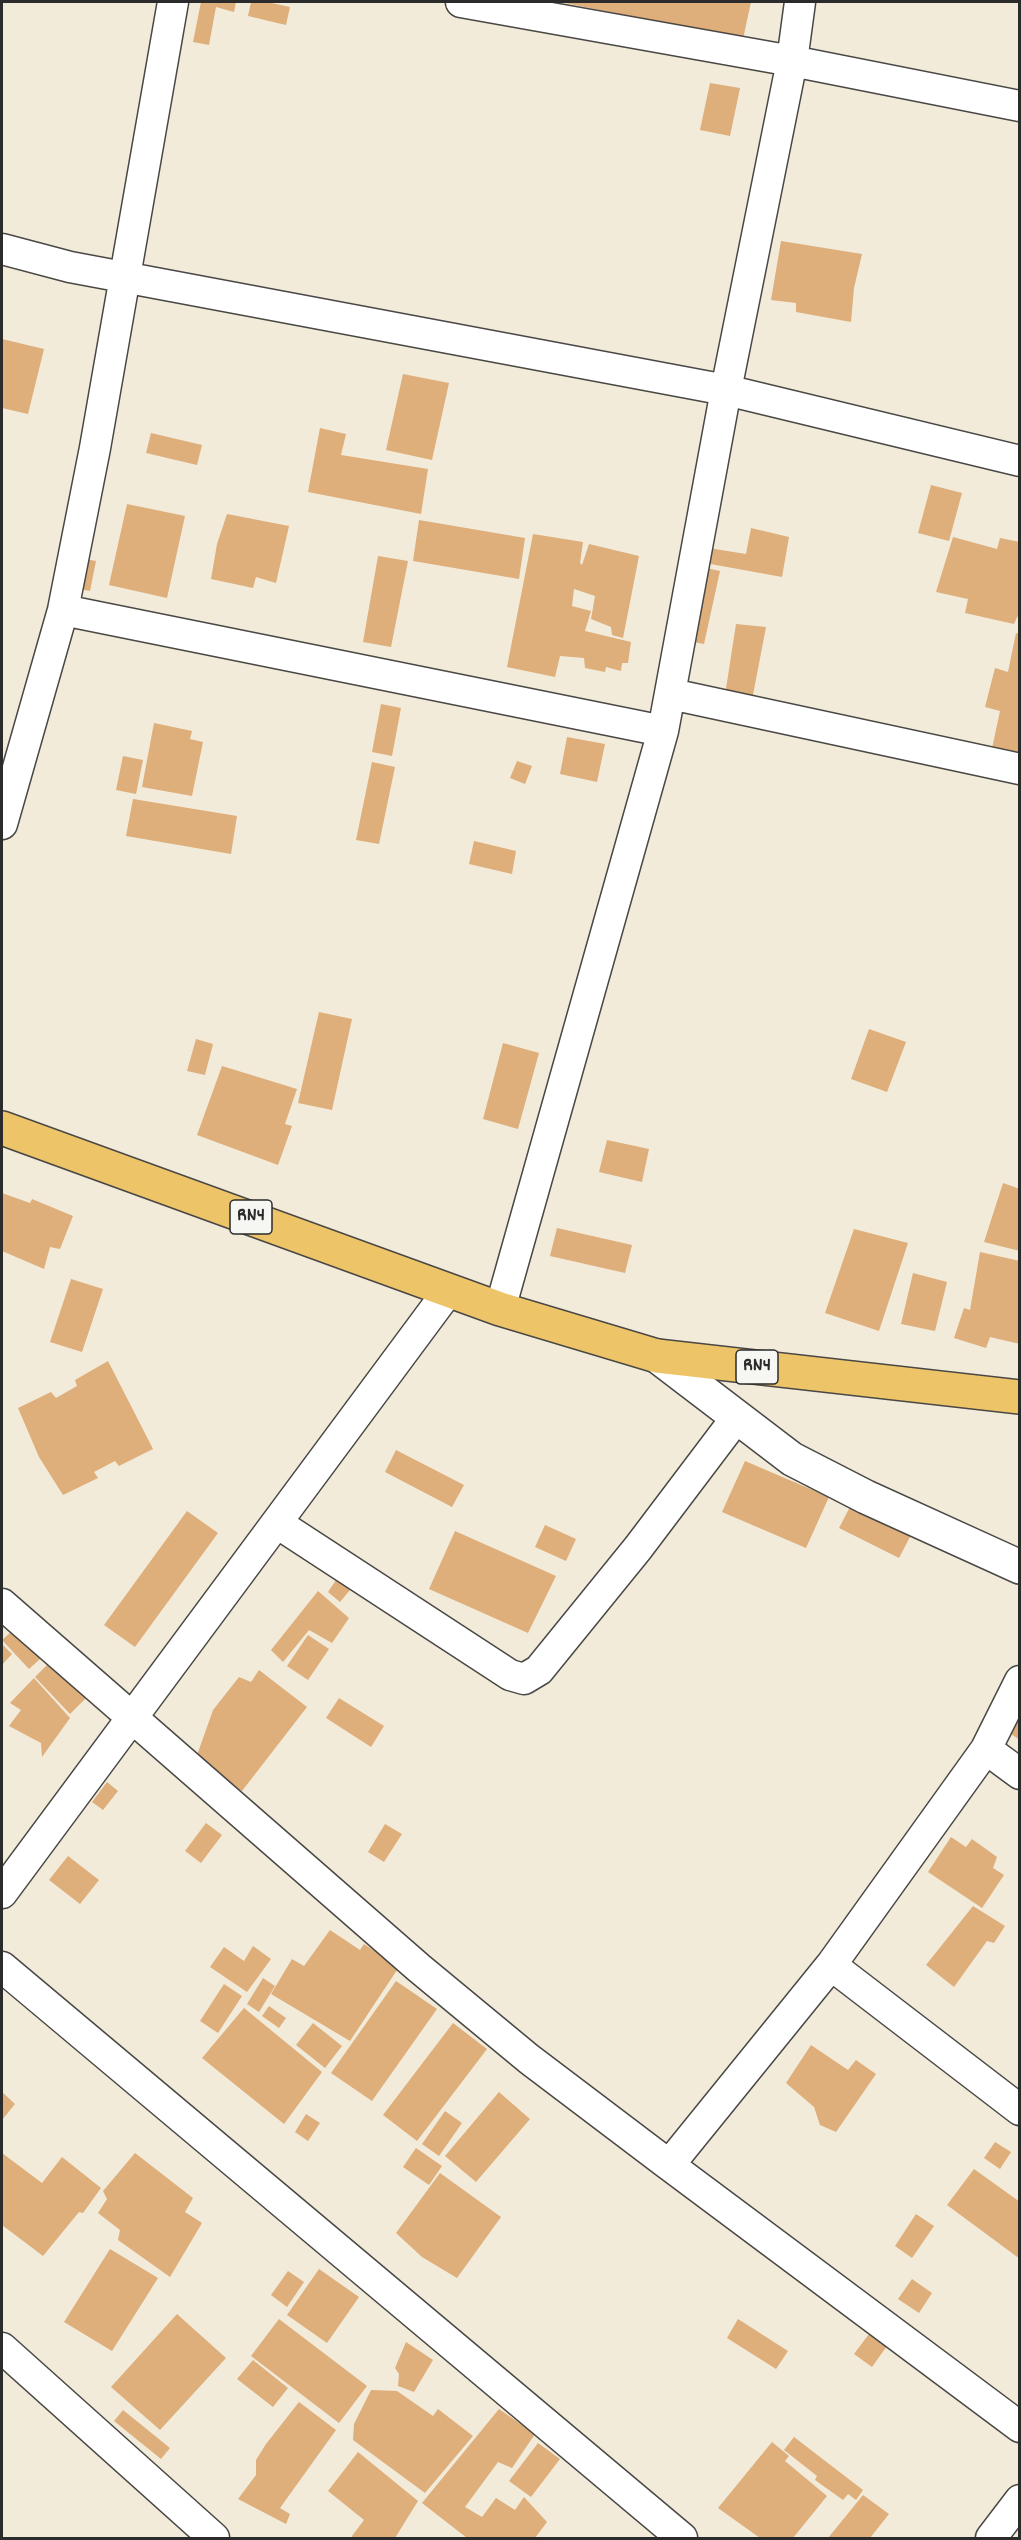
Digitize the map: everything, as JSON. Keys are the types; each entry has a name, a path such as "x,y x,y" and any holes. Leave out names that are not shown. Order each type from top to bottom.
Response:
{"highway":[{"name":"RN4","path":"2,1128 500,1309 657,1356 1020,1397"}],"street":[{"path":"2,824 63,610 173,2"},
{"path":"461,2 792,61 1020,106"},
{"path":"500,1309 663,731 726,390 792,61 800,2"},
{"path":"2,249 70,267 726,390 1020,461"},
{"path":"63,610 663,731"},
{"path":"671,694 1020,769"},
{"path":"2,1893 449,1290"},
{"path":"657,1356 792,1459 866,1497 1020,1567"},
{"path":"277,1523 510,1675 524,1679 539,1671 638,1548 737,1417"},
{"path":"2,1604 419,1968 529,2060 1020,2427"},
{"path":"669,2165 831,1965 986,1749 1020,1681"},
{"path":"986,1749 1020,1774"},
{"path":"831,1965 1020,2110"},
{"path":"2,1967 682,2538"},
{"path":"2,2348 214,2538"},
{"path":"991,2538 1020,2500"}],"building":[{"path":"201,2 236,2 234,12 216,7 209,45 193,42"},
{"path":"251,2 267,2 290,7 286,25 248,16"},
{"path":"560,2 751,2 743,39"},
{"path":"710,83 740,88 730,136 700,130"},
{"path":"781,241 862,254 854,288 851,322 796,312 796,303 771,300"},
{"path":"2,339 44,349 28,414 2,408"},
{"path":"403,374 449,383 432,460 386,450"},
{"path":"320,428 346,434 341,455 428,469 421,514 308,492"},
{"path":"151,433 202,445 197,465 146,453"},
{"path":"931,485 962,493 949,541 918,533"},
{"path":"127,504 185,516 167,598 109,585"},
{"path":"227,514 289,526 276,583 256,577 253,588 211,579 217,544"},
{"path":"419,520 525,538 519,579 413,561"},
{"path":"751,528 789,537 782,577 694,561 696,546 746,554"},
{"path":"533,534 583,542 580,563 582,565 589,544 639,556 623,638 612,635 611,627 591,619 595,596 574,589 572,606 591,611 585,631 631,642 628,663 622,663 621,671 606,667 605,672 585,668 584,658 560,656 555,677 507,667"},
{"path":"953,537 997,549 1000,538 1020,542 1020,611 1014,624 965,613 968,599 936,592"},
{"path":"69,556 96,561 90,591 63,586"},
{"path":"378,556 408,561 391,647 363,642"},
{"path":"692,565 720,571 704,644 676,639"},
{"path":"736,624 766,627 752,700 725,695"},
{"path":"1016,633 1020,634 1020,773 988,767 1000,711 985,707 995,668 1008,672"},
{"path":"381,704 401,708 392,756 372,752"},
{"path":"154,723 192,731 190,739 203,742 192,796 142,787"},
{"path":"567,737 605,744 597,782 560,774"},
{"path":"123,756 143,760 136,794 116,790"},
{"path":"517,761 532,766 525,784 510,778"},
{"path":"372,762 395,767 379,844 356,840"},
{"path":"133,799 237,816 231,854 126,836"},
{"path":"474,841 516,851 512,874 469,864"},
{"path":"319,1012 352,1019 332,1110 298,1103"},
{"path":"869,1029 906,1042 887,1092 851,1079"},
{"path":"196,1039 213,1044 205,1075 187,1071"},
{"path":"503,1043 539,1053 518,1129 483,1119"},
{"path":"222,1066 297,1089 285,1124 292,1126 278,1165 197,1135"},
{"path":"607,1140 649,1149 642,1182 599,1172"},
{"path":"1003,1183 1020,1189 1020,1251 984,1242"},
{"path":"2,1193 30,1203 32,1199 73,1216 60,1249 50,1247 44,1269 2,1251"},
{"path":"557,1228 632,1245 625,1273 550,1256"},
{"path":"854,1229 908,1243 879,1331 825,1313"},
{"path":"980,1252 1020,1261 1020,1344 990,1337 986,1348 954,1338 964,1308 970,1310"},
{"path":"913,1273 947,1282 935,1331 901,1324"},
{"path":"71,1279 103,1289 82,1352 50,1342"},
{"path":"108,1361 153,1449 119,1466 115,1461 94,1472 98,1478 63,1495 39,1457 18,1408 51,1392 56,1398 77,1386 75,1380"},
{"path":"396,1450 464,1485 452,1507 385,1472"},
{"path":"745,1461 829,1497 806,1548 722,1512"},
{"path":"852,1503 912,1533 899,1558 839,1528"},
{"path":"187,1511 218,1533 135,1647 104,1625"},
{"path":"545,1525 576,1539 566,1561 535,1547"},
{"path":"455,1531 556,1576 528,1633 429,1589"},
{"path":"336,1580 350,1590 340,1602 328,1592"},
{"path":"318,1591 349,1618 332,1643 309,1630 283,1662 271,1650"},
{"path":"23,1621 50,1650 29,1669 2,1640"},
{"path":"308,1635 329,1649 308,1680 287,1666"},
{"path":"2,1644 12,1654 2,1665"},
{"path":"51,1661 86,1698 70,1714 35,1677"},
{"path":"259,1670 307,1707 242,1791 218,1776 196,1758 213,1710 239,1677 251,1682"},
{"path":"34,1678 70,1718 42,1757 41,1743 9,1726 21,1710 10,1703"},
{"path":"339,1698 384,1726 371,1747 326,1718"},
{"path":"1020,1716 1020,1740 1008,1732"},
{"path":"107,1782 118,1791 103,1810 92,1802"},
{"path":"206,1823 222,1835 201,1863 185,1851"},
{"path":"385,1824 402,1834 384,1862 368,1852"},
{"path":"951,1837 966,1847 972,1839 997,1857 993,1868 1004,1875 982,1908 928,1872"},
{"path":"68,1856 99,1880 80,1904 49,1880"},
{"path":"973,1906 1005,1926 994,1943 987,1941 954,1987 926,1965"},
{"path":"330,1930 360,1950 364,1944 399,1967 350,2041 271,1994 292,1959 304,1966"},
{"path":"253,1946 271,1959 247,1992 210,1967 224,1947 244,1961"},
{"path":"263,1978 275,1986 259,2012 247,2004"},
{"path":"396,1981 437,2009 372,2101 331,2073"},
{"path":"224,1984 242,1996 218,2033 200,2021"},
{"path":"269,2006 286,2018 279,2028 262,2016"},
{"path":"244,2008 322,2072 284,2124 202,2058"},
{"path":"313,2023 342,2046 325,2068 296,2045"},
{"path":"453,2023 487,2049 417,2141 383,2115"},
{"path":"811,2045 848,2070 856,2060 876,2074 836,2132 820,2125 814,2107 786,2083"},
{"path":"2,2092 15,2104 2,2120"},
{"path":"499,2092 530,2119 476,2182 445,2156"},
{"path":"445,2111 462,2123 439,2156 422,2144"},
{"path":"306,2114 320,2123 308,2141 295,2132"},
{"path":"995,2142 1011,2152 1000,2169 984,2158"},
{"path":"416,2148 442,2166 429,2185 403,2167"},
{"path":"2,2153 42,2183 62,2157 101,2188 83,2213 79,2212 43,2256 2,2225"},
{"path":"135,2153 193,2198 185,2212 202,2223 170,2277 118,2240 120,2230 98,2213 107,2199 103,2191"},
{"path":"974,2169 1020,2202 1020,2259 947,2205"},
{"path":"440,2173 501,2217 457,2278 422,2257 396,2233"},
{"path":"916,2214 934,2226 912,2258 895,2246"},
{"path":"110,2249 158,2278 112,2351 64,2322"},
{"path":"319,2269 359,2297 327,2343 287,2315"},
{"path":"288,2271 304,2282 287,2307 271,2295"},
{"path":"912,2279 932,2293 919,2313 898,2299"},
{"path":"177,2314 226,2358 160,2430 111,2387"},
{"path":"279,2319 367,2386 339,2423 251,2356"},
{"path":"738,2319 788,2351 776,2369 727,2338"},
{"path":"869,2334 887,2346 872,2367 854,2354"},
{"path":"406,2342 433,2360 414,2392 398,2386 399,2374 395,2368"},
{"path":"253,2360 288,2388 273,2407 237,2379"},
{"path":"371,2390 397,2391 433,2416 438,2409 473,2436 425,2493 353,2440 354,2424"},
{"path":"299,2402 336,2430 280,2508 290,2514 286,2524 238,2499 256,2475 256,2460 266,2444"},
{"path":"499,2409 535,2434 512,2468 498,2462 465,2507 482,2517 496,2498 515,2510 524,2497 547,2522 535,2538 467,2538 422,2503"},
{"path":"123,2410 170,2448 161,2459 114,2421"},
{"path":"794,2437 863,2490 856,2500 848,2494 843,2500 815,2480 817,2476 784,2450"},
{"path":"772,2442 789,2456 785,2461 827,2496 793,2538 760,2538 718,2508"},
{"path":"538,2443 560,2459 531,2497 509,2481"},
{"path":"358,2452 418,2501 395,2538 353,2538 352,2536 364,2520 328,2491"},
{"path":"863,2495 889,2514 870,2538 828,2538"}]}
